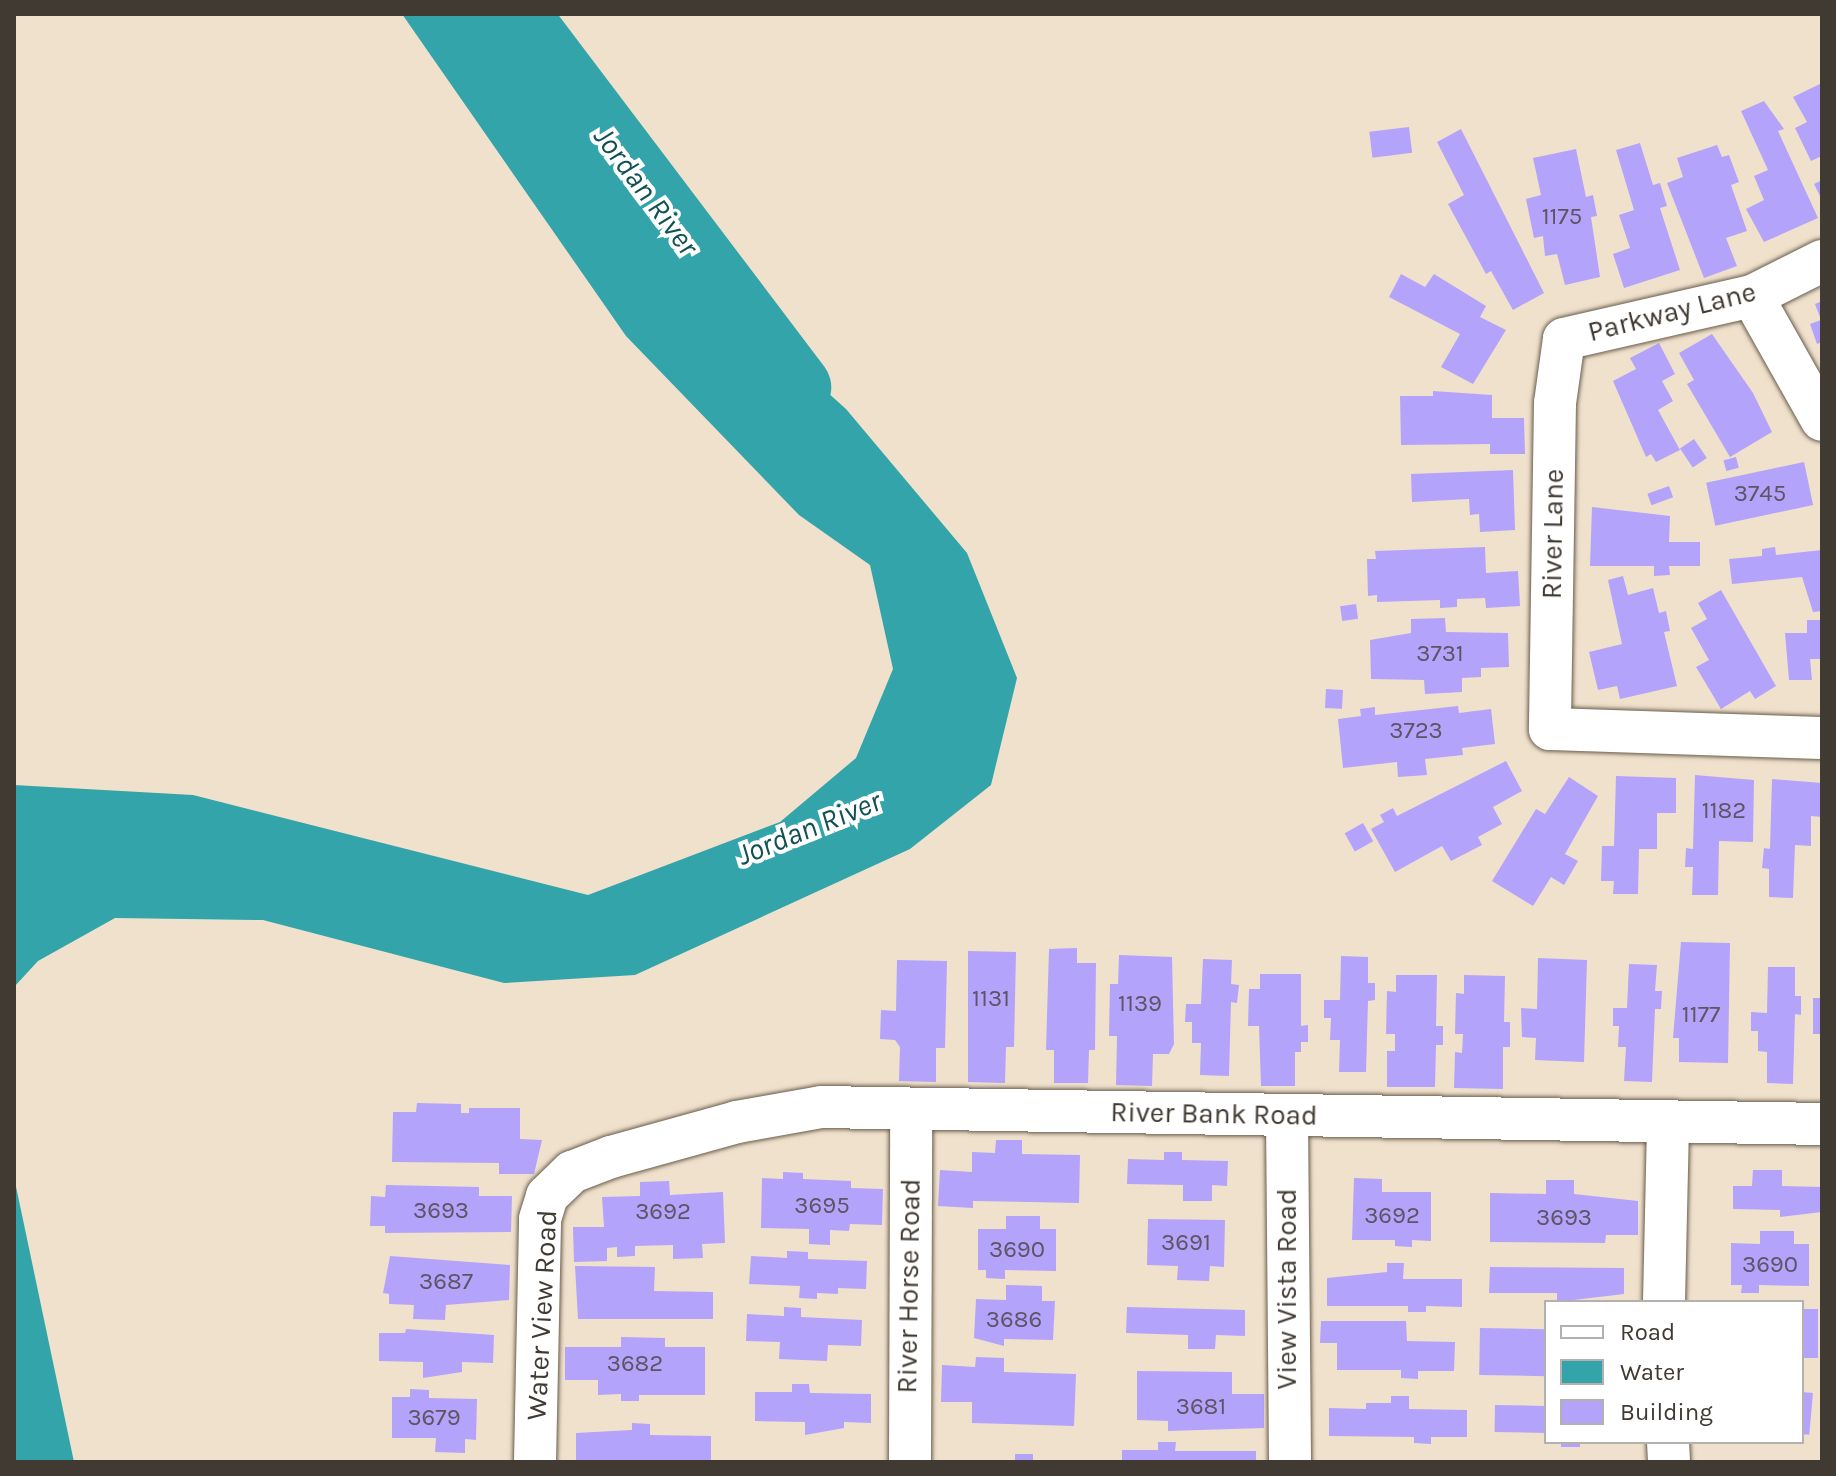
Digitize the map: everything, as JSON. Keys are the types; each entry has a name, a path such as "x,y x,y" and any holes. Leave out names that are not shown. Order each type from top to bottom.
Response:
{"street":[{"name":"Parkway Lane","path":"1564,339 1752,296 1822,261"},
{"path":"1752,296 1822,420"},
{"name":"River Lane","path":"1564,339 1555,403 1550,729 1822,738"},
{"name":"River Bank Road","path":"611,1157 774,1113 821,1107 1822,1124"},
{"name":"River Horse Road","path":"910,1462 911,1110"},
{"name":"View Vista Road","path":"1287,1116 1290,1462"},
{"path":"1664,1300 1668,1122"},
{"name":"Water View Road","path":"535,1462 540,1219 547,1196 558,1184 572,1172 611,1157"}],"water":[{"path":"402,14 523,14 592,132 737,311 846,409 967,553 1017,678 991,785 910,849 635,975 504,983 263,920 115,918 38,961 14,987 14,785 193,795 588,895 780,822 856,758 893,669 870,565 799,515 626,336"},
{"path":"14,1177 74,1462 14,1462"}],"building":[{"path":"1822,83 1822,156 1811,161 1795,128 1807,122 1793,97"},
{"path":"1764,101 1784,129 1778,131 1818,218 1764,242 1746,209 1764,200 1754,176 1768,170 1741,111"},
{"path":"1409,127 1412,153 1372,158 1369,132"},
{"path":"1461,129 1544,293 1513,310 1491,271 1486,274 1448,204 1464,195 1437,142"},
{"path":"1640,143 1653,185 1660,183 1667,206 1660,208 1680,270 1624,288 1613,254 1630,248 1619,215 1634,210 1616,150"},
{"path":"1717,145 1722,157 1729,155 1739,182 1731,185 1747,231 1726,238 1737,266 1704,278 1667,183 1683,177 1677,158"},
{"path":"1576,149 1586,197 1593,195 1597,216 1591,217 1600,277 1565,285 1557,254 1545,256 1543,236 1534,238 1526,199 1541,195 1533,158"},
{"path":"1822,180 1822,200 1814,184"},
{"path":"1401,274 1425,287 1434,274 1486,306 1480,317 1506,330 1473,384 1441,367 1460,334 1389,297"},
{"path":"1822,301 1822,342 1817,344 1810,324 1821,320 1815,304"},
{"path":"1712,334 1753,393 1772,432 1730,457 1687,384 1694,380 1679,353"},
{"path":"1659,343 1675,374 1662,381 1673,401 1658,410 1680,450 1656,462 1651,454 1646,457 1613,381 1636,369 1630,358"},
{"path":"1433,391 1492,395 1492,418 1524,418 1525,454 1490,454 1490,444 1401,445 1400,396 1433,396"},
{"path":"1694,439 1707,458 1693,468 1680,449"},
{"path":"1736,457 1739,468 1726,471 1723,460"},
{"path":"1804,462 1813,505 1715,526 1706,483"},
{"path":"1513,470 1515,530 1480,532 1479,514 1470,515 1469,499 1412,502 1411,474"},
{"path":"1669,486 1673,497 1651,505 1647,494"},
{"path":"1592,507 1670,516 1669,542 1700,542 1700,566 1669,566 1670,575 1654,576 1654,566 1590,566"},
{"path":"1485,547 1486,573 1518,571 1520,606 1486,608 1485,598 1457,599 1457,607 1440,608 1440,600 1377,602 1377,595 1368,596 1367,559 1376,559 1375,551"},
{"path":"1775,547 1776,555 1822,550 1822,611 1813,612 1802,577 1732,584 1729,559 1762,556 1762,549"},
{"path":"1623,576 1628,595 1653,588 1659,613 1666,611 1670,631 1664,632 1677,686 1620,699 1617,686 1598,690 1589,652 1622,644 1608,580"},
{"path":"1721,590 1776,686 1755,699 1750,691 1721,709 1696,667 1709,660 1691,628 1707,619 1698,603"},
{"path":"1356,604 1358,619 1342,621 1340,606"},
{"path":"1445,618 1446,632 1508,633 1509,667 1481,668 1481,677 1462,678 1462,692 1425,694 1424,680 1371,679 1370,640 1411,633 1411,619"},
{"path":"1807,620 1822,620 1822,659 1810,659 1812,680 1789,680 1785,633 1807,633"},
{"path":"1326,689 1343,690 1342,709 1325,708"},
{"path":"1458,706 1459,713 1491,709 1495,744 1462,748 1463,755 1425,759 1427,775 1398,777 1397,762 1343,768 1338,719 1361,716 1360,709 1375,707 1375,715"},
{"path":"1506,761 1522,791 1493,807 1502,824 1478,837 1482,845 1451,861 1442,846 1395,872 1371,829 1384,822 1380,815 1393,808 1397,816"},
{"path":"1695,775 1754,780 1753,842 1719,841 1718,895 1692,895 1693,867 1685,867 1686,848 1693,849"},
{"path":"1616,776 1676,778 1676,813 1657,813 1657,849 1639,849 1638,894 1613,894 1614,881 1601,881 1602,846 1614,846"},
{"path":"1569,777 1598,796 1565,854 1578,861 1564,885 1551,877 1533,906 1492,881 1536,809 1545,814"},
{"path":"1772,779 1822,783 1822,817 1811,816 1811,846 1795,845 1793,898 1769,897 1769,869 1762,868 1764,848 1770,849"},
{"path":"1363,823 1373,841 1355,852 1345,833"},
{"path":"1681,942 1730,943 1728,1063 1679,1062 1679,1038 1673,1038"},
{"path":"1077,948 1077,963 1096,963 1095,1050 1089,1050 1088,1083 1054,1083 1054,1050 1046,1050 1049,949"},
{"path":"968,951 1016,952 1014,1047 1006,1047 1005,1083 968,1082"},
{"path":"1119,955 1172,957 1174,1044 1169,1054 1153,1054 1152,1086 1116,1085 1117,1036 1109,1036 1110,984 1118,984"},
{"path":"1341,956 1368,957 1368,983 1375,983 1375,1000 1368,1001 1366,1072 1339,1072 1340,1040 1330,1040 1331,1018 1324,1018 1324,1000 1340,1000"},
{"path":"1538,958 1587,960 1584,1062 1535,1060 1536,1038 1522,1037 1521,1008 1537,1009"},
{"path":"1203,959 1232,960 1231,984 1239,985 1237,1003 1231,1002 1229,1076 1200,1075 1201,1043 1192,1043 1192,1022 1185,1022 1186,1004 1201,1004"},
{"path":"897,960 947,961 945,1048 936,1048 936,1082 899,1081 900,1047 895,1040 880,1039 881,1010 896,1011"},
{"path":"1629,964 1657,965 1655,991 1662,991 1661,1009 1655,1009 1652,1082 1624,1081 1626,1047 1618,1047 1619,1026 1613,1026 1613,1008 1627,1008"},
{"path":"1768,967 1795,967 1795,996 1801,996 1801,1015 1795,1014 1793,1084 1767,1083 1767,1052 1758,1051 1758,1031 1751,1031 1751,1012 1767,1013"},
{"path":"1260,974 1301,974 1301,1026 1308,1025 1308,1042 1301,1042 1301,1052 1295,1052 1295,1086 1261,1086 1259,1026 1248,1026 1249,989 1260,989"},
{"path":"1396,975 1437,975 1436,1026 1443,1026 1443,1045 1436,1045 1435,1087 1387,1087 1387,1051 1395,1051 1395,1034 1386,1034 1387,991 1396,992"},
{"path":"1464,975 1505,976 1504,1022 1510,1022 1510,1047 1503,1047 1503,1089 1454,1088 1455,1052 1462,1053 1463,1034 1455,1034 1456,993 1464,994"},
{"path":"1813,998 1822,998 1822,1034 1813,1034"},
{"path":"417,1103 461,1104 461,1113 469,1113 469,1108 520,1108 520,1139 542,1140 534,1174 499,1174 499,1163 392,1162 393,1112 416,1112"},
{"path":"996,1140 1022,1140 1022,1154 1080,1155 1079,1203 973,1201 973,1208 938,1206 940,1170 972,1172 972,1152 995,1153"},
{"path":"1164,1152 1182,1152 1182,1160 1228,1161 1227,1186 1212,1185 1212,1201 1183,1201 1183,1185 1127,1184 1128,1159 1164,1160"},
{"path":"1753,1170 1782,1170 1782,1186 1822,1187 1822,1212 1780,1217 1780,1210 1733,1209 1733,1186 1752,1186"},
{"path":"783,1172 803,1173 803,1179 851,1181 851,1188 883,1189 882,1225 850,1224 849,1231 830,1230 830,1245 809,1244 809,1229 761,1228 762,1178 783,1179"},
{"path":"1354,1178 1382,1179 1382,1192 1431,1192 1431,1241 1412,1240 1412,1247 1395,1246 1395,1240 1352,1240"},
{"path":"1546,1180 1574,1180 1574,1194 1638,1201 1638,1235 1606,1235 1605,1243 1490,1242 1490,1193 1546,1194"},
{"path":"669,1181 670,1195 723,1192 725,1243 702,1244 703,1258 673,1259 673,1245 635,1246 635,1256 617,1257 617,1247 607,1248 607,1261 574,1262 573,1227 604,1227 602,1197 640,1196 640,1182"},
{"path":"386,1185 479,1187 479,1196 512,1196 511,1232 385,1233 385,1226 370,1226 371,1196 385,1197"},
{"path":"1006,1216 1040,1216 1040,1229 1056,1229 1056,1271 1005,1270 1005,1279 986,1278 986,1270 978,1270 978,1229 1006,1229"},
{"path":"1148,1219 1225,1220 1224,1267 1210,1266 1209,1281 1177,1280 1178,1266 1147,1265"},
{"path":"1760,1231 1794,1231 1794,1244 1809,1244 1809,1286 1759,1285 1759,1293 1741,1293 1742,1285 1731,1285 1731,1243 1760,1244"},
{"path":"787,1251 808,1252 808,1259 867,1261 866,1289 838,1288 838,1294 817,1293 817,1299 799,1298 800,1286 749,1284 751,1256 787,1258"},
{"path":"390,1256 510,1265 509,1300 446,1305 445,1320 413,1319 414,1305 389,1304 389,1294 383,1293"},
{"path":"1387,1263 1404,1263 1403,1279 1462,1279 1462,1307 1426,1306 1426,1312 1408,1312 1408,1306 1327,1306 1327,1278 1387,1272"},
{"path":"575,1266 655,1267 654,1291 713,1292 713,1319 578,1319"},
{"path":"1490,1267 1624,1268 1624,1294 1557,1300 1557,1293 1489,1293"},
{"path":"1006,1285 1042,1286 1042,1301 1055,1301 1053,1340 1004,1339 1004,1346 974,1338 976,1299 1006,1300"},
{"path":"784,1307 801,1308 801,1317 862,1320 861,1346 828,1345 827,1361 779,1359 780,1342 746,1341 747,1314 784,1316"},
{"path":"1127,1307 1245,1310 1245,1336 1216,1335 1215,1349 1188,1349 1188,1335 1126,1333"},
{"path":"1804,1309 1818,1309 1818,1358 1804,1358"},
{"path":"1321,1321 1406,1321 1407,1341 1455,1342 1454,1371 1418,1371 1418,1379 1401,1378 1401,1370 1337,1370 1337,1343 1320,1343"},
{"path":"1480,1328 1544,1329 1544,1376 1479,1375"},
{"path":"406,1329 494,1335 493,1363 462,1362 462,1372 423,1378 423,1362 379,1361 379,1333 405,1333"},
{"path":"621,1337 665,1338 665,1347 705,1347 705,1395 639,1395 639,1401 621,1401 621,1394 598,1395 598,1380 565,1380 565,1347 621,1347"},
{"path":"976,1357 1004,1358 1004,1372 1076,1374 1074,1426 972,1423 972,1402 941,1402 942,1365 975,1367"},
{"path":"1137,1371 1232,1372 1232,1394 1264,1394 1264,1428 1168,1431 1168,1421 1137,1420"},
{"path":"792,1384 809,1384 810,1393 871,1394 871,1423 844,1422 844,1428 805,1435 805,1422 755,1421 755,1392 792,1392"},
{"path":"410,1389 429,1390 429,1398 477,1399 476,1440 465,1439 465,1453 435,1452 436,1438 392,1438 392,1397 410,1397"},
{"path":"1804,1392 1813,1393 1809,1435 1804,1434"},
{"path":"1391,1396 1409,1396 1409,1409 1467,1410 1467,1437 1431,1437 1431,1444 1414,1443 1414,1437 1329,1436 1329,1408 1366,1409 1366,1403 1391,1403"},
{"path":"1495,1405 1544,1406 1544,1433 1495,1432"},
{"path":"632,1423 650,1424 650,1435 711,1436 711,1462 576,1462 576,1433 632,1430"},
{"path":"1158,1442 1176,1442 1175,1451 1256,1451 1256,1462 1122,1462 1122,1450 1158,1450"},
{"path":"1561,1444 1580,1444 1580,1447 1561,1447"},
{"path":"1015,1454 1033,1454 1033,1462 1015,1462"}],"waterway":[{"name":"Jordan River","path":"515,14 797,387"}]}
